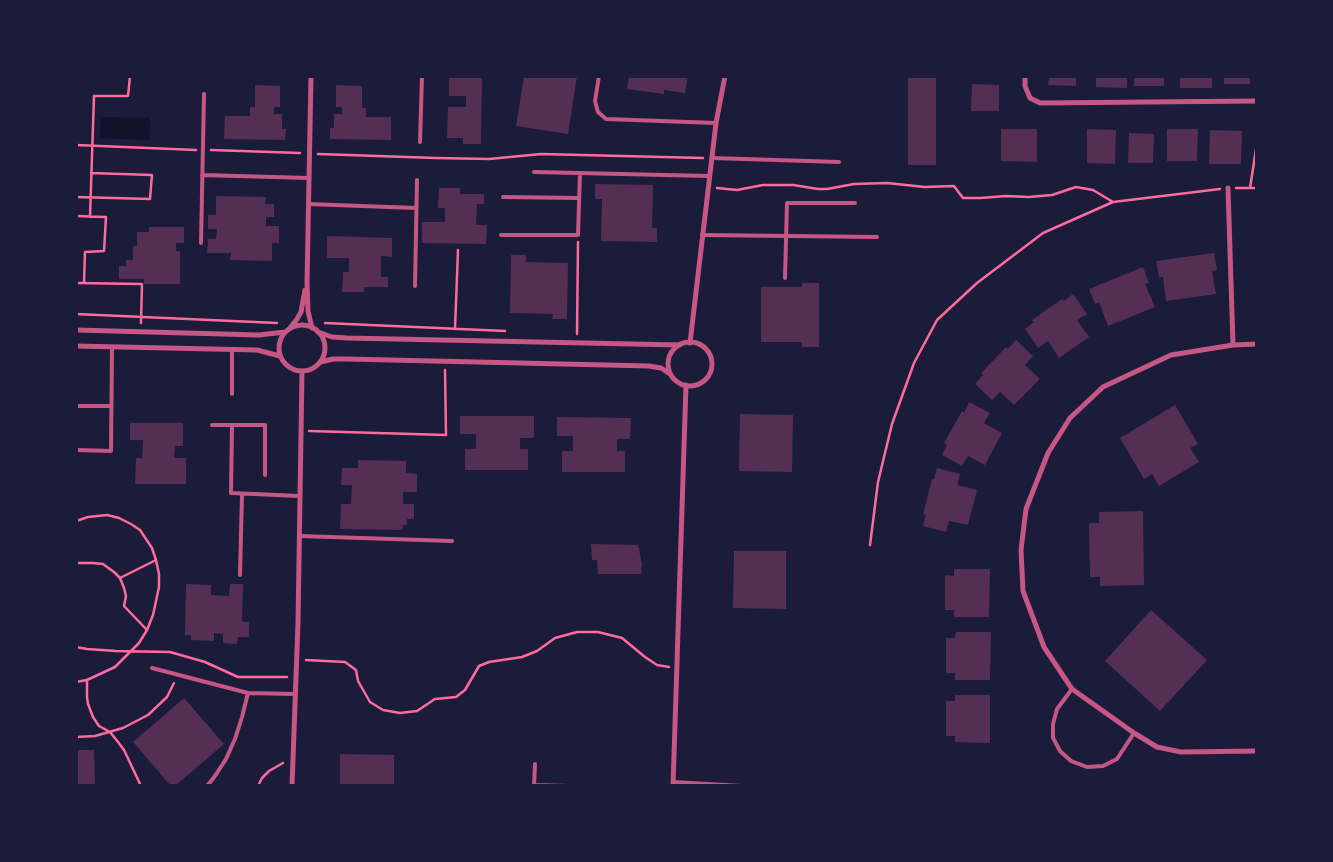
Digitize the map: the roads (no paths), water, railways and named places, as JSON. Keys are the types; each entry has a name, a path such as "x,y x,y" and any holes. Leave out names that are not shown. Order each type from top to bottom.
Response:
{"street":[{"path":"311,76 307,283 308,311 312,325 325,345 325,352 321,362"},
{"path":"690,343 716,123 725,76"},
{"path":"1025,76 1025,86 1030,98 1040,103 1257,101"},
{"path":"1228,188 1233,345"},
{"path":"307,283 301,312 281,338 278,345 283,362 288,367 302,372 312,369 321,362 333,359 649,366 660,368 670,374 677,382 686,385 696,385 702,382 709,374 711,368 710,357 707,351 700,345 690,343 680,345 575,344 347,338 332,337 318,332"},
{"path":"76,330 259,334 287,331 294,326 312,325"},
{"path":"1257,344 1233,345 1171,355 1103,387 1070,418 1048,453 1026,510 1021,550 1023,591 1044,648 1072,689 1134,733 1158,747 1181,752 1257,751"},
{"path":"670,374 669,357 672,351 680,345"},
{"path":"76,346 257,350 280,356"},
{"path":"292,786 301,496 302,372"},
{"path":"673,784 686,385"}],"lane":[{"path":"420,142 422,76"},
{"path":"599,76 595,102 598,112 606,119 716,123"},
{"path":"201,243 204,94"},
{"path":"712,158 839,162"},
{"path":"534,172 710,176"},
{"path":"501,235 578,235 580,174"},
{"path":"202,175 309,178"},
{"path":"415,286 417,180"},
{"path":"503,197 579,198"},
{"path":"785,278 787,203 855,203"},
{"path":"308,204 416,208"},
{"path":"702,235 877,237"},
{"path":"76,450 111,451 112,347"},
{"path":"232,350 232,394"},
{"path":"76,406 112,406"},
{"path":"212,424 265,425 265,475"},
{"path":"232,425 231,493 301,496"},
{"path":"240,575 242,494"},
{"path":"300,536 452,541"},
{"path":"152,668 248,693 295,694"},
{"path":"1072,689 1058,709 1053,724 1053,738 1060,751 1071,761 1086,767 1103,766 1117,759 1134,733"},
{"path":"207,786 226,759 235,739 248,693"},
{"path":"535,764 534,785 569,786"},
{"path":"673,784 742,786"}]}
